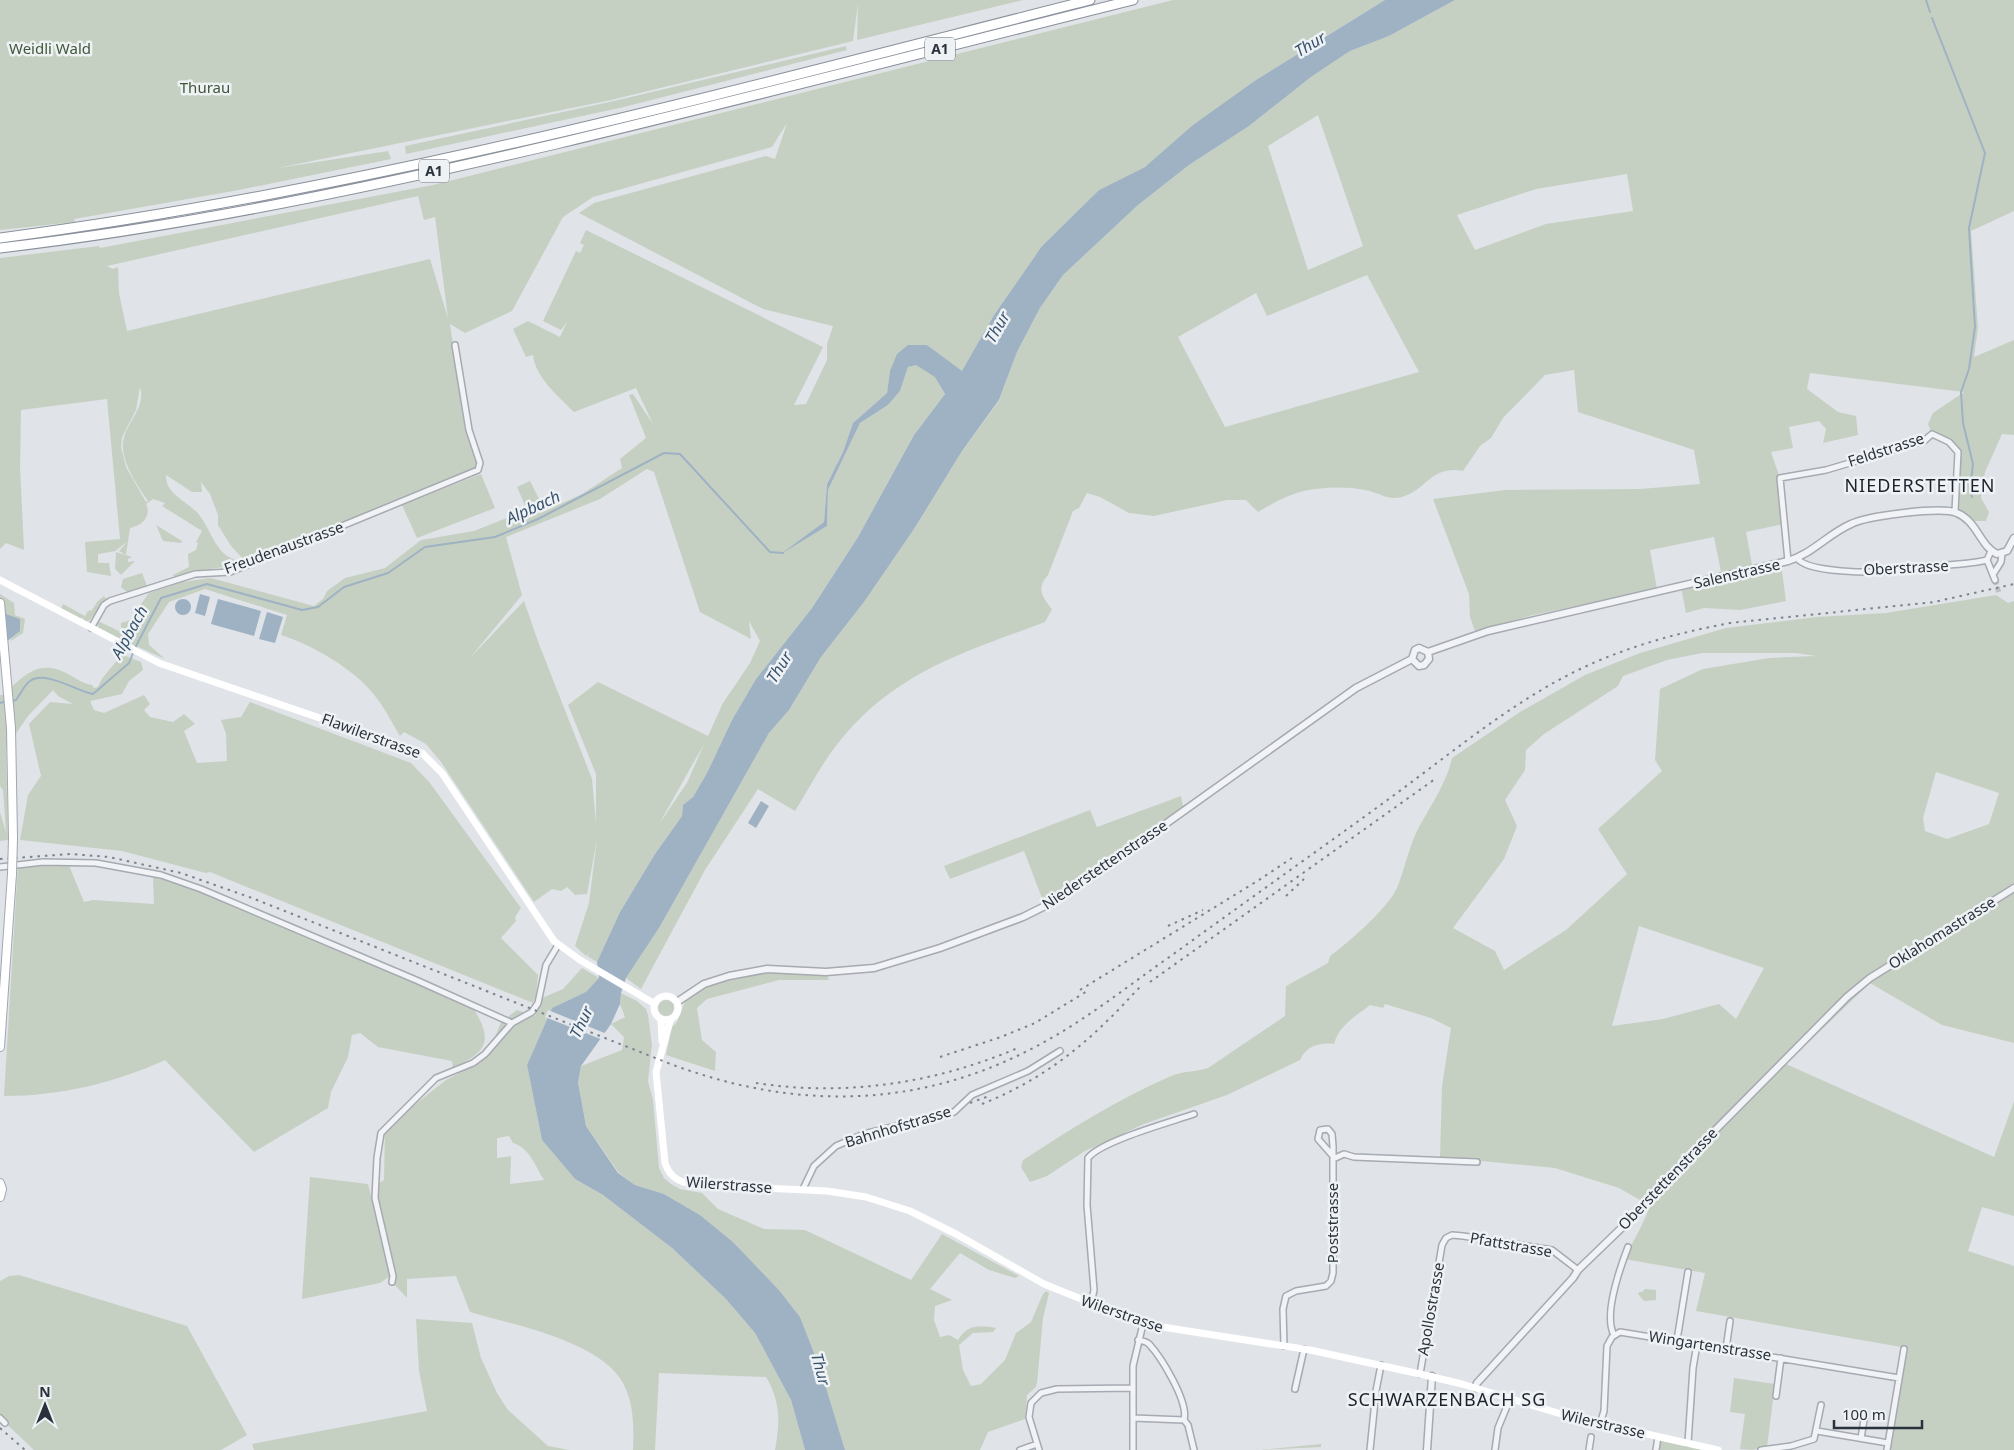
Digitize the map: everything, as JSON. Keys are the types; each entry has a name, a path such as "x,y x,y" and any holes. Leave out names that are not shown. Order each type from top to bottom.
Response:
{"highway":[{"name":"A1","path":"0,238 208,206 415,165 684,102 1090,0"},
{"name":"A1","path":"0,248 225,214 433,172 654,120 1133,0"}],"main road":[{"name":"Flawilerstrasse","path":"0,580 159,663 422,753 442,773 539,921 558,945 655,1004"},
{"path":"0,603 11,728 13,787 12,874 0,1047"},
{"path":"655,1004 666,995 674,998 677,1002"},
{"name":"Wilerstrasse","path":"677,1002 677,1013 670,1021 656,1072 666,1163 671,1174 679,1181 689,1184 803,1189 848,1194 910,1211 956,1234 1044,1284 1143,1324 1304,1349 1432,1376 1600,1424 1718,1450"},
{"name":"Wilerstrasse","path":"655,1004 656,1014 661,1020 662,1046"},
{"path":"661,1020 670,1021"},
{"path":"0,1183 2,1189 0,1197"}],"street":[{"name":"Freudenaustrasse","path":"91,628 104,605 110,600 195,574 230,572 473,474 478,470 480,463 469,430 455,345"},
{"name":"Feldstrasse","path":"1788,562 1780,478 1826,470 1924,441 1932,434 1948,442 1958,452 1955,511"},
{"path":"1955,511 1973,525 1991,551 2002,554"},
{"name":"Salenstrasse","path":"1428,652 1488,631 1788,562 1852,523 1906,513 1955,511"},
{"path":"1994,573 2001,562 2002,554 2010,547 2014,538"},
{"path":"1991,551 1987,560 1994,573 1995,580"},
{"name":"Oberstrasse","path":"1797,558 1806,566 1877,572 1924,566 1958,566 1987,560"},
{"path":"1419,648 1428,652 1429,660 1424,665 1419,666 1412,659 1415,650 1419,648"},
{"name":"Niederstettenstrasse","path":"677,1002 704,984 729,976 767,969 826,972 874,968 940,948 1023,918 1094,875 1356,688 1412,659"},
{"path":"0,867 43,862 96,863 162,875 416,980 512,1023"},
{"name":"Oklahomastrasse","path":"1870,978 2014,888"},
{"path":"392,1282 393,1276 375,1186 382,1133 436,1078 473,1063 485,1054 512,1023 532,1012 538,1003 543,971 558,945"},
{"name":"Oberstettenstrasse","path":"1475,1388 1477,1383 1573,1278 1578,1270 1638,1213 1656,1190 1847,997 1870,978"},
{"name":"Bahnhofstrasse","path":"803,1189 814,1166 843,1142 864,1134 954,1112 972,1096 1028,1071 1060,1051"},
{"path":"1091,1304 1094,1290 1087,1205 1088,1158 1098,1150 1126,1138 1194,1114"},
{"name":"Poststrasse","path":"1284,1346 1283,1309 1286,1296 1296,1291 1326,1286 1332,1277 1333,1158 1331,1131 1328,1129 1320,1130 1318,1139 1333,1158"},
{"path":"1333,1158 1344,1154 1354,1157 1477,1162"},
{"name":"Pfattstrasse","path":"1442,1245 1446,1238 1452,1235 1548,1250 1559,1254 1578,1270"},
{"name":"Apollostrasse","path":"1420,1374 1442,1245"},
{"path":"1600,1424 1604,1411 1606,1349 1609,1339 1614,1335 1610,1322 1618,1274 1628,1246"},
{"path":"1677,1340 1688,1272"},
{"path":"1726,1349 1730,1322"},
{"path":"1133,1450 1133,1366 1143,1324"},
{"name":"Wingartenstrasse","path":"1614,1335 1624,1332 1899,1378"},
{"path":"1138,1340 1149,1344 1182,1396 1184,1420 1188,1425 1194,1450"},
{"path":"1688,1443 1693,1368 1697,1344"},
{"path":"1295,1389 1304,1349"},
{"path":"1887,1450 1904,1349"},
{"path":"1776,1396 1781,1358"},
{"path":"1370,1450 1376,1391 1381,1365"},
{"path":"1427,1450 1432,1376"},
{"path":"1020,1450 1038,1447 1029,1411 1031,1403 1040,1393 1057,1389 1132,1388"},
{"path":"1495,1450 1498,1428 1510,1399"},
{"path":"1761,1450 1784,1448 1814,1438 1821,1405"},
{"path":"1861,1438 1866,1414"},
{"path":"0,1418 4,1423"},
{"path":"1133,1418 1184,1420"},
{"path":"1817,1431 1888,1443"},
{"path":"1656,1450 1658,1437"},
{"path":"1589,1450 1591,1438"}],"green space":[{"name":"Thurau","path":"0,0 1023,0 857,40 858,4 853,41 611,100 278,168 388,151 391,159 239,190 74,219 75,222 0,230"},
{"path":"1173,0 1385,0 1256,80 1145,167 1099,190 1042,246 994,315 962,372 927,345 890,371 887,393 853,423 843,452 827,484 824,522 789,549 827,526 828,490 860,423 888,405 900,391 908,367 916,364 934,374 945,394 914,435 858,537 812,608 756,679 732,720 707,773 693,797 683,805 682,816 655,854 620,912 597,962 587,956 592,949 586,956 575,946 589,903 597,839 587,894 575,895 567,887 561,891 552,889 534,902 441,762 426,744 404,732 400,736 375,696 357,677 319,651 281,635 287,615 205,589 169,602 148,634 149,645 165,659 98,629 98,621 121,632 121,623 134,619 136,611 149,593 182,582 211,578 314,606 323,599 327,591 345,578 385,568 421,540 474,531 527,510 517,487 530,481 545,511 582,494 622,468 620,459 646,438 629,395 633,394 653,424 636,388 574,412 543,379 538,371 533,355 526,357 513,329 528,321 560,337 567,322 561,330 543,321 576,251 580,253 584,245 580,243 586,230 823,347 794,405 806,404 827,360 827,344 833,326 763,309 579,213 594,203 766,156 775,159 787,123 772,147 593,197 563,217 512,311 465,333 450,324 465,430 477,462 476,468 247,563 231,546 218,525 218,515 210,494 201,482 202,492 192,492 166,475 169,488 196,511 220,550 232,559 240,561 241,565 201,570 174,577 173,575 189,567 188,554 196,550 198,543 196,542 202,531 162,506 165,503 153,499 146,504 148,513 145,520 130,528 126,555 119,551 127,542 115,551 98,554 98,563 109,563 111,576 87,572 85,542 120,539 107,399 21,410 20,467 24,550 6,543 0,549 0,258 99,246 100,248 433,185","holes":["418,196 424,220 435,217 448,318 430,259 127,331 119,293 118,267 113,269 107,266","140,387 141,400 139,407 126,431 123,445 126,462 148,501 146,502 126,467 121,447 122,437 136,410","647,469 654,472 700,612 751,639 749,621 760,641 750,663 723,703 708,736 598,682 568,705 596,774 596,823 592,779 524,601 469,659 522,595 506,537 600,499","704,744 687,783 659,824"]},
{"path":"1455,0 2014,0 2014,211 1971,231 1978,328 1974,357 2014,340 2014,435 2002,434 1985,472 1981,498 1989,512 1986,521 1969,521 1955,511 1958,452 1949,442 1932,434 1928,424 1933,413 1964,392 1810,373 1807,389 1838,412 1856,416 1858,435 1823,443 1826,429 1819,421 1789,427 1793,448 1771,452 1780,478 1784,524 1746,532 1753,570 1781,564 1786,601 1740,610 1704,608 1686,613 1681,587 1722,577 1714,537 1650,550 1657,589 1533,615 1475,631 1470,617 1469,594 1433,499 1505,490 1640,489 1700,484 1694,450 1578,412 1574,370 1545,375 1503,418 1491,438 1480,446 1463,471 1452,470 1443,472 1410,494 1402,497 1392,498 1358,489 1324,488 1295,494 1279,500 1258,512 1246,500 1227,500 1154,516 1129,513 1100,497 1087,493 1079,508 1073,511 1048,575 1042,584 1043,596 1052,609 1045,622 988,643 935,666 887,695 864,714 843,737 823,764 795,811 758,789 705,870 641,989 626,978 659,928 769,733 789,710 821,657 864,602 914,529 962,451 999,401 1017,352 1040,308 1063,275 1138,205 1189,165 1249,126 1311,77 1350,51 1389,36","holes":["1318,115 1363,246 1308,270 1268,146","1627,174 1633,211 1546,224 1475,250 1457,215 1536,189","1367,275 1419,372 1225,427 1178,337 1256,293 1267,316"]},
{"path":"846,46 847,50 624,107 406,154 405,146 614,101"},
{"path":"481,474 495,508 417,538 402,505"},
{"path":"156,525 182,541 181,543 163,541"},
{"path":"116,552 132,557 128,559 128,562 135,561 121,575 115,569"},
{"path":"142,573 147,586 127,592 121,587 123,579"},
{"path":"0,594 14,603 15,615 25,619 23,633 11,641 19,631 0,612"},
{"path":"1996,595 2008,603 2014,601 2014,1043 1942,1025 1870,983 1786,1064 1994,1157 2014,1101 2014,1216 1982,1207 1968,1251 2014,1266 2014,1450 1890,1450 1907,1348 1696,1311 1705,1273 1624,1259 1643,1223 1649,1205 1619,1188 1555,1168 1440,1157 1442,1086 1451,1028 1431,1018 1385,1004 1383,1008 1370,1005 1353,1018 1344,1026 1336,1037 1334,1044 1314,1046 1306,1051 1300,1060 1227,1095 1144,1124 1085,1151 1047,1176 1030,1182 1021,1167 1023,1160 1132,1094 1175,1074 1208,1068 1285,1016 1286,986 1328,963 1330,956 1367,925 1392,896 1397,888 1419,827 1443,785 1452,758 1520,712 1585,675 1640,653 1726,628 1816,617 1886,613","holes":["1702,653 1796,653 1816,656 1769,658 1703,669 1660,689 1655,760 1662,771 1598,829 1627,874 1566,930 1504,970 1495,951 1453,928 1504,859 1517,826 1505,800 1525,770 1526,750 1544,734 1618,686 1623,676 1667,660","1936,772 1999,793 1989,824 1947,839 1925,831 1923,818","1639,926 1764,968 1736,1019 1719,1004 1663,1019 1612,1026"]},
{"path":"104,596 106,599 89,621 84,621 83,618 79,618 61,609 63,604 85,616"},
{"path":"121,654 141,662 143,670 129,681 122,694 90,701 94,710 104,713 144,695 150,704 144,710 150,717 173,722 184,714 195,724 184,731 197,763 227,761 226,734 221,720 241,717 250,702 411,763 430,783 521,908 515,917 516,921 501,938 538,975 536,996 533,1003 210,872 206,873 122,851 20,840 28,795 41,776 29,724 50,702 73,704 58,696 53,690 28,716 6,748 8,840 0,841 0,812 6,832 3,790 0,786 0,695 3,695 32,671 48,668 68,674 92,685 94,688 98,687"},
{"path":"1342,695 1045,906 1024,851 950,879 944,866 1090,810 1097,827 1181,796 1183,806"},
{"path":"68,863 84,902 93,900 154,904 153,877 201,889 470,1003 482,1025 485,1034 484,1042 475,1055 453,1068 452,1061 378,1047 360,1033 352,1035 348,1057 331,1092 328,1108 254,1152 165,1060 126,1075 86,1087 45,1094 4,1096 18,864"},
{"path":"582,968 599,978 587,992 552,1008 527,1065 542,1140 575,1179 603,1195 672,1248 725,1298 755,1333 791,1400 805,1450 775,1450 778,1431 777,1404 766,1377 659,1373 655,1450 633,1450 632,1416 627,1391 612,1368 596,1356 532,1329 470,1312 456,1276 407,1279 407,1298 392,1282 375,1186 384,1180 385,1128 446,1080 473,1066 490,1050 501,1022 517,1010 535,1016 542,998 563,989","holes":["509,1136 513,1143 519,1145 528,1153 544,1180 510,1184 511,1156 497,1158 497,1138"]},
{"path":"748,972 826,972 829,980 779,980 707,999 697,1008 702,1040 716,1052 715,1071 666,1055 672,1027 677,1022 687,996 704,984"},
{"path":"621,993 637,1001 646,1009 648,1015 652,1045 648,1081 653,1100 659,1168 664,1178 671,1184 680,1189 702,1193 718,1209 764,1229 805,1230 911,1280 942,1234 1019,1276 1015,1278 989,1270 960,1253 930,1289 952,1300 935,1306 934,1320 940,1337 949,1335 958,1340 970,1328 985,1326 996,1328 993,1332 973,1333 959,1345 963,1370 971,1386 981,1384 1005,1360 1016,1333 1031,1322 1043,1294 1046,1291 1049,1293 1043,1318 1037,1383 1036,1387 1027,1395 1025,1419 988,1432 980,1450 845,1450 820,1368 800,1317 779,1290 733,1242 700,1215 664,1194 635,1185 619,1173 586,1126 578,1082 581,1066 622,1050 624,1037 611,1024 625,1017 620,1004"},
{"path":"666,1000 674,1008 666,1016 658,1008"},
{"path":"310,1177 368,1184 390,1276 380,1283 302,1299"},
{"path":"19,1275 187,1326 247,1435 221,1450 34,1450 0,1418 0,1281 9,1276"},
{"path":"1645,1289 1656,1290 1656,1300 1644,1301 1638,1294"},
{"path":"416,1319 472,1323 481,1358 497,1393 508,1410 548,1446 569,1450 254,1450 252,1444 427,1411 419,1371"},
{"path":"1734,1378 1775,1384 1767,1447 1752,1450 1740,1449 1745,1414 1730,1412"},
{"path":"1662,1441 1703,1450 1658,1450 1659,1443"},
{"path":"1321,1444 1321,1447 1259,1450"}],"water":[{"name":"Thur","path":"1385,0 1455,0 1389,36 1350,51 1311,77 1249,126 1189,165 1138,205 1063,275 1040,308 1017,352 999,400 962,451 914,529 864,602 821,657 789,710 769,733 659,928 626,978 620,1004 611,1024 581,1066 578,1082 586,1126 618,1173 635,1185 664,1194 700,1215 733,1242 779,1290 800,1317 820,1368 845,1450 805,1450 791,1400 755,1333 725,1298 672,1248 603,1195 575,1179 542,1140 527,1065 552,1008 586,992 599,978 597,962 620,912 655,854 682,816 683,805 693,797 707,773 732,720 756,679 812,608 858,537 914,435 945,394 935,377 916,365 908,367 900,391 888,405 860,423 828,490 827,526 781,554 824,522 827,484 843,452 853,423 887,393 890,371 897,354 908,345 927,345 962,371 994,315 1042,246 1099,190 1145,167 1193,125 1256,80"},
{"path":"200,594 210,597 205,616 195,613"},
{"path":"180,599 186,599 191,604 189,613 180,615 175,610 175,604"},
{"path":"218,599 261,611 254,636 211,624"},
{"path":"0,612 20,619 20,631 0,647"},
{"path":"267,612 283,617 275,643 259,639"},
{"path":"761,801 769,806 756,828 748,823"}],"pier":[{"path":"548,1010 607,1034 603,1040 545,1017"}],"waterway":[{"path":"1926,0 1930,12"},
{"path":"1932,18 1985,153 1969,228 1975,327 1969,369 1961,392 1963,423 1973,464 1970,489 1972,497"},
{"name":"Alpbach","path":"135,648 161,598 207,584 302,610 318,607 344,587 388,573 425,547 495,537 538,519 664,453 680,454 770,552 783,553"},
{"name":"Alpbach","path":"12,701 16,700 30,681 37,678 52,679 93,694 129,663 133,653"},
{"name":"Alpbach","path":"0,703 7,701"}],"tunnel":[{"path":"1995,580 1999,593"}],"railway":[{"path":"0,859 71,854 109,857 181,873 252,898 668,1063 714,1078 761,1089 807,1095 853,1096 899,1092 945,1083 990,1068 1035,1047 1072,1026 1360,820 1485,727 1537,693 1591,664 1659,639 1730,623 1934,602 2014,584"},
{"path":"1150,982 1435,779"},
{"path":"1080,990 1292,858"},
{"path":"1286,896 1304,879"},
{"path":"1168,926 1203,910"},
{"path":"982,1104 1017,1088 1065,1058 1094,1033 1140,987"},
{"path":"940,1057 1001,1037 1035,1023 1089,990"},
{"path":"756,1083 824,1088 891,1084 956,1070 1020,1047"},
{"path":"970,1103 989,1096"},
{"path":"0,1428 25,1450"}],"district":[{"name":"NIEDERSTETTEN","path":"1920,486"},
{"name":"SCHWARZENBACH SG","path":"1447,1400"}],"park label":[{"name":"Weidli Wald","path":"50,49"}]}
